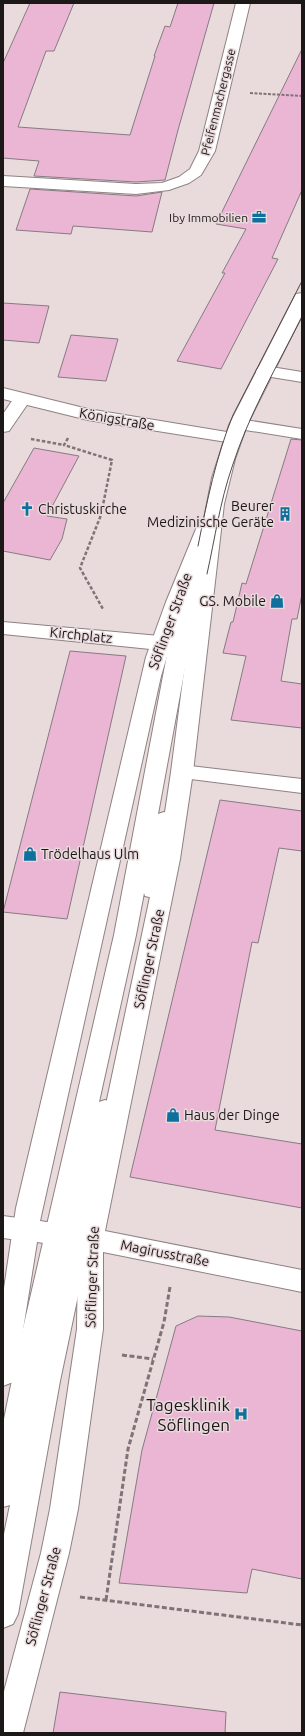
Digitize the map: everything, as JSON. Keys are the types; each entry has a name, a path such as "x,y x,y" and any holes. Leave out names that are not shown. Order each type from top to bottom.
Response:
{"street":[{"name":"Pfeifenmachergasse","path":"3,181 136,189 164,187 184,180 196,172 207,151 243,3"},
{"name":"Söflinger Straße","path":"8,1733 55,1553 64,1509 88,1352 90,1322 75,1237 160,904 182,772 215,504 226,459 236,431 302,298"},
{"path":"265,371 302,377"},
{"name":"Königstraße","path":"3,393 83,414 236,431 302,434"},
{"path":"3,427 22,399"},
{"name":"Söflinger Straße","path":"3,1374 9,1343 14,1229 29,1208 43,1140 127,776 160,643 215,504"},
{"path":"3,1614 75,1237 125,935 175,661 198,546"},
{"path":"3,1494 32,1346 75,1237 152,896 186,683 207,574"},
{"name":"Kirchplatz","path":"3,628 160,643"},
{"path":"182,772 302,786"},
{"name":"Magirusstraße","path":"14,1229 75,1237 302,1281"}],"path":[{"path":"260,94 302,96"},
{"path":"64,445 83,414"},
{"path":"26,438 64,445 112,460 101,516 80,568 120,639"},
{"path":"106,1600 128,1449 164,1322 176,1256"},
{"path":"44,1592 302,1625"}],"building":[{"path":"30,3 74,3 54,51 46,51 18,127 130,135 154,56 165,26 170,27 178,3 214,3 165,180 136,182 34,176 39,161 3,158 3,63"},
{"path":"302,49 302,190 272,258 278,259 221,369 177,361 225,273 222,273 246,229 216,224"},
{"path":"30,189 136,196 162,192 152,232 73,226 71,234 16,230"},
{"path":"3,303 49,306 39,343 3,340"},
{"path":"71,335 118,339 106,381 58,377"},
{"path":"291,439 302,440 302,594 297,619 292,619 281,681 302,684 302,728 231,720 246,656 223,653 231,622 233,622 242,583 246,584"},
{"name":"Christuskirche","path":"34,448 79,456 47,516 67,519 62,539 50,560 3,551 3,503"},
{"path":"70,651 126,656 67,919 3,912"},
{"path":"220,800 302,811 302,851 279,848 258,943 252,942 215,1130 302,1144 302,1208 130,1177"},
{"path":"198,1316 229,1317 302,1331 302,1579 252,1569 247,1593 119,1583 142,1450 176,1326"},
{"path":"60,1692 226,1712 225,1733 53,1733"}],"tram line":[{"path":"198,546 217,463 233,415 302,281"},
{"path":"207,574 224,493 239,447 264,390 302,317"}],"place":[{"name":"Iby Immobilien","path":"259,217"},
{"name":"Christuskirche","path":"27,509"},
{"name":"Beurer Medizinische Geräte","path":"285,514"},
{"name":"GS. Mobile","path":"277,601"},
{"name":"Trödelhaus Ulm","path":"30,854"},
{"name":"Haus der Dinge","path":"173,1115"},
{"name":"Tagesklinik Söflingen","path":"241,1414"}]}
